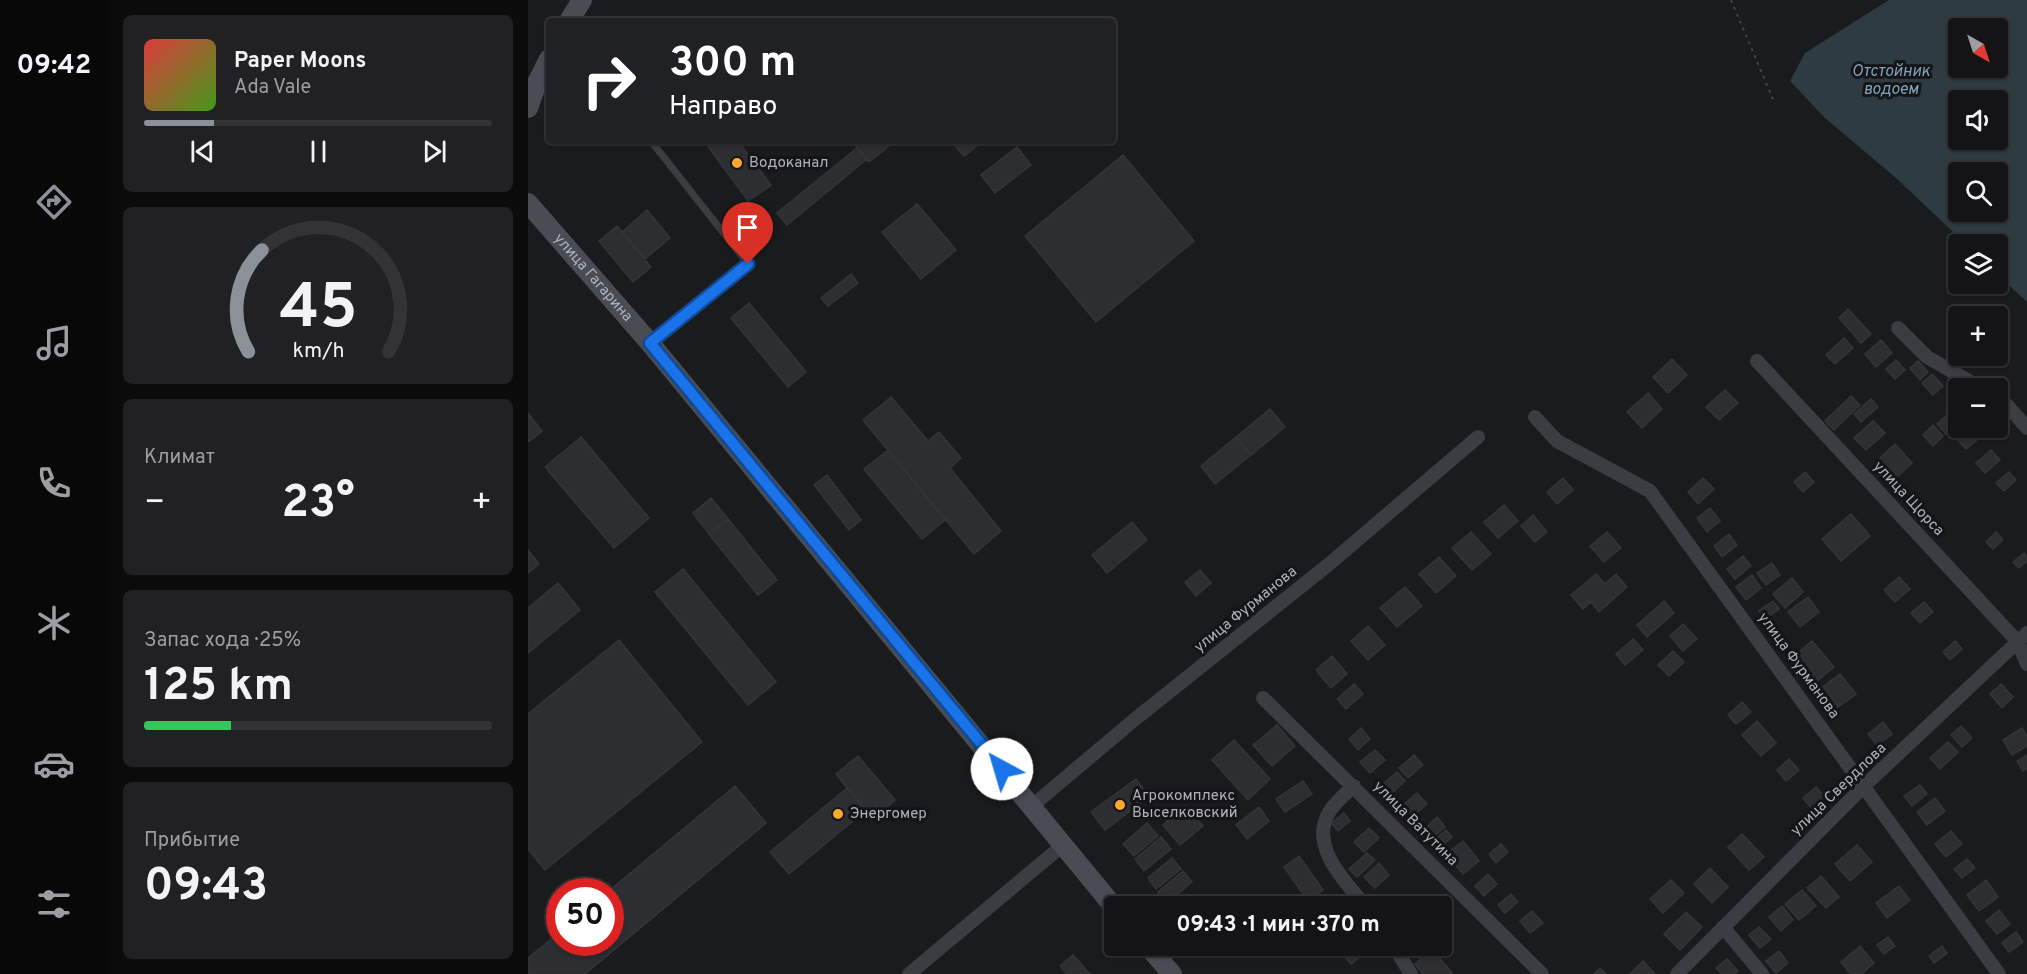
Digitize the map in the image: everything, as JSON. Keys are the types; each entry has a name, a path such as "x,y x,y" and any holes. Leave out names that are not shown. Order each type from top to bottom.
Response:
{"main road":[{"path":"572,18 582,0"},
{"path":"528,108 546,65"},
{"name":"улица Гагарина","path":"528,203 650,343 1105,896"},
{"path":"1156,956 1172,974"}],"street":[{"path":"1898,328 1927,357 1964,378"},
{"name":"улица Щорса","path":"1757,361 2022,637 2027,664"},
{"path":"2008,406 2027,428"},
{"name":"улица Фурманова","path":"1535,417 1557,441 1650,491 1999,974"},
{"name":"улица Фурманова","path":"1032,806 1134,720 1328,566 1478,437"},
{"name":"улица Свердлова","path":"1677,974 1864,786 2022,637"},
{"name":"улица Ватутина","path":"1263,698 1542,974"},
{"path":"1354,786 1328,815 1323,834 1325,850 1357,896"},
{"path":"909,974 1062,846"},
{"path":"1723,927 1762,974"},
{"path":"1400,956 1411,974"}],"lane":[{"path":"650,343 748,264 653,144"}],"path":[{"path":"1731,0 1775,104"}],"water":[{"name":"Отстойник водоем","path":"1889,0 2027,0 2027,302 2008,284 2008,234 1955,234 1896,178 1825,118 1790,81 1805,53"}],"building":[{"name":"Водоканал","path":"706,144 740,144 771,185 748,201"},
{"path":"856,144 891,144 869,162"},
{"path":"957,144 979,144 964,156 955,146"},
{"path":"1017,147 1031,165 995,193 981,175"},
{"path":"857,148 867,159 787,225 777,213"},
{"path":"1123,155 1194,241 1096,322 1025,236"},
{"path":"917,204 956,250 921,279 882,232"},
{"path":"647,210 670,238 645,259 622,232"},
{"path":"617,226 651,267 633,282 599,241"},
{"path":"851,274 858,283 828,306 821,298"},
{"path":"749,303 806,372 788,387 731,318"},
{"path":"1848,309 1871,334 1861,343 1839,318"},
{"path":"1844,338 1853,348 1835,364 1826,355"},
{"path":"1881,340 1892,353 1876,367 1865,354"},
{"path":"1672,359 1687,375 1668,393 1653,377"},
{"path":"1896,360 1905,370 1895,379 1886,369"},
{"path":"1918,361 1928,372 1920,380 1910,368"},
{"path":"1932,374 1943,386 1933,395 1922,383"},
{"path":"1725,390 1738,403 1719,420 1706,407"},
{"path":"1648,393 1662,409 1642,428 1627,412"},
{"path":"1851,396 1860,405 1834,430 1825,421"},
{"path":"891,397 928,441 939,432 961,458 950,468 1001,531 974,554 863,420"},
{"path":"1871,399 1878,407 1861,422 1854,414"},
{"path":"1270,409 1285,427 1251,455 1236,437"},
{"path":"528,413 542,431 528,442"},
{"path":"1948,414 1948,432 1946,434 1937,424"},
{"path":"1873,421 1885,433 1866,450 1854,438"},
{"path":"1933,425 1943,436 1933,446 1923,435"},
{"path":"581,437 649,518 614,548 545,467"},
{"path":"1236,437 1251,455 1215,484 1201,466"},
{"path":"1977,438 1978,439 1966,449 1957,439"},
{"path":"1895,444 1912,463 1894,480 1877,461"},
{"path":"888,450 945,520 922,539 864,469"},
{"path":"1991,450 2000,460 1985,473 1976,463"},
{"path":"1805,472 1814,482 1803,492 1794,482"},
{"path":"2009,472 2016,480 2004,491 1996,483"},
{"path":"827,475 861,520 849,530 814,485"},
{"path":"1563,478 1573,490 1557,504 1547,492"},
{"path":"1703,478 1714,489 1698,504 1688,492"},
{"path":"711,498 728,519 709,534 693,513"},
{"path":"1504,505 1518,521 1498,538 1484,522"},
{"path":"1710,508 1720,521 1707,532 1697,518"},
{"path":"1851,514 1870,536 1841,561 1822,539"},
{"path":"1533,515 1547,532 1535,542 1521,526"},
{"path":"728,519 777,580 758,595 709,534"},
{"path":"1132,522 1147,540 1107,573 1092,555"},
{"path":"1471,532 1491,554 1472,570 1452,548"},
{"path":"1607,532 1621,548 1604,562 1590,546"},
{"path":"1996,532 2003,540 1993,549 1986,542"},
{"path":"1729,534 1737,545 1722,557 1714,546"},
{"path":"528,550 539,564 528,573"},
{"path":"2024,553 2027,561 2019,568 2013,562"},
{"path":"1743,556 1751,566 1735,579 1727,569"},
{"path":"1439,557 1456,576 1436,593 1419,574"},
{"path":"1772,563 1780,575 1766,585 1757,573"},
{"path":"683,569 776,682 748,705 655,592"},
{"path":"1200,570 1211,583 1196,596 1185,582"},
{"path":"1596,574 1605,584 1616,574 1627,587 1599,612 1591,602 1583,609 1571,595"},
{"path":"1752,575 1761,588 1746,600 1736,587"},
{"path":"1899,577 1910,589 1895,602 1884,590"},
{"path":"1792,578 1803,592 1785,608 1773,594"},
{"path":"558,583 580,610 528,653 528,608"},
{"path":"1405,587 1422,606 1397,627 1380,608"},
{"path":"1808,597 1819,612 1800,627 1788,612"},
{"path":"1664,601 1674,613 1647,637 1637,625"},
{"path":"1773,601 1779,609 1765,619 1759,611"},
{"path":"1924,602 1933,612 1920,623 1911,613"},
{"path":"1683,624 1697,639 1683,651 1670,636"},
{"path":"1368,626 1385,645 1368,660 1351,641"},
{"path":"1633,639 1643,650 1625,665 1616,654"},
{"path":"619,640 702,742 545,870 528,849 528,714"},
{"path":"1812,641 1834,667 1817,681 1795,655"},
{"path":"1955,641 1962,649 1950,660 1943,652"},
{"path":"1673,651 1684,662 1669,676 1658,665"},
{"path":"1332,656 1347,674 1331,688 1316,670"},
{"path":"1840,674 1856,694 1838,707 1823,687"},
{"path":"1354,684 1363,694 1346,709 1337,699"},
{"path":"2001,684 2013,697 2002,708 1990,694"},
{"path":"1742,702 1751,712 1736,724 1728,715"},
{"path":"1757,721 1776,743 1761,756 1742,735"},
{"path":"1883,722 1892,734 1877,745 1868,734"},
{"path":"1277,725 1295,746 1272,766 1253,745"},
{"path":"1961,726 1972,738 1962,747 1951,735"},
{"path":"1361,728 1370,739 1358,750 1349,739"},
{"path":"2022,728 2027,736 2027,746 2012,755 2003,740"},
{"path":"1234,740 1270,779 1248,800 1212,760"},
{"path":"1948,742 1958,752 1940,769 1930,758"},
{"path":"1375,750 1385,760 1370,773 1360,762"},
{"path":"1414,755 1423,765 1408,778 1399,768"},
{"path":"2027,755 2027,768 2023,771 2017,761"},
{"path":"858,756 895,800 873,819 836,774"},
{"name":"Энергомер","path":"858,756 895,800 873,819 866,810 789,874 770,852 847,788 836,774"},
{"path":"1789,759 1799,770 1786,781 1777,770"},
{"path":"1397,772 1405,781 1392,793 1384,783"},
{"name":"Агрокомплекс Выселковский","path":"1136,779 1149,797 1105,830 1091,812"},
{"name":"Агрокомплекс Выселковский","path":"1136,779 1149,797 1105,830 1091,812"},
{"path":"1303,781 1312,794 1285,812 1276,799"},
{"path":"1920,785 1927,794 1912,806 1904,796"},
{"path":"735,786 766,823 624,941 624,878"},
{"path":"1816,787 1825,797 1812,809 1803,798"},
{"name":"Энергомер","path":"847,788 866,810 789,874 770,852"},
{"path":"1417,793 1427,804 1412,817 1402,806"},
{"path":"1935,798 1945,811 1927,825 1917,812"},
{"path":"1185,806 1203,826 1180,845 1163,825"},
{"path":"1259,807 1269,821 1247,839 1236,825"},
{"path":"1344,813 1350,821 1338,831 1331,823"},
{"path":"1437,817 1445,827 1431,839 1423,830"},
{"path":"1147,823 1158,836 1134,856 1123,844"},
{"path":"1369,828 1379,838 1364,852 1354,842"},
{"path":"1446,830 1452,837 1439,849 1433,841"},
{"path":"1951,831 1962,844 1946,857 1935,844"},
{"path":"1742,834 1764,857 1749,870 1728,847"},
{"path":"1161,837 1171,849 1144,871 1135,859"},
{"path":"1463,841 1479,861 1463,874 1446,854"},
{"path":"1501,844 1508,852 1496,863 1489,854"},
{"path":"1857,845 1872,862 1850,881 1835,864"},
{"path":"1367,853 1375,860 1357,877 1349,869"},
{"path":"1299,856 1323,890 1315,896 1304,896 1284,867"},
{"path":"1172,858 1181,869 1156,889 1148,878"},
{"path":"1967,859 1975,868 1962,878 1954,869"},
{"path":"1379,863 1389,875 1375,888 1364,877"},
{"path":"1710,868 1728,887 1712,903 1694,884"},
{"path":"1183,871 1192,882 1175,896 1161,896 1158,892"},
{"path":"1488,874 1497,884 1484,896 1475,886"},
{"path":"1821,876 1839,897 1826,908 1807,888"},
{"path":"1671,880 1684,893 1663,913 1650,899"},
{"path":"1986,880 1998,897 1979,911 1967,895"},
{"path":"1899,886 1910,900 1887,918 1876,903"},
{"path":"1802,890 1816,906 1799,920 1785,904"},
{"path":"1511,894 1518,902 1505,913 1498,905"},
{"path":"1782,906 1793,920 1781,931 1769,917"},
{"path":"1999,910 2010,924 1997,934 1986,921"},
{"path":"1532,911 1543,923 1530,933 1520,921"},
{"path":"1686,912 1702,927 1680,950 1664,934"},
{"path":"1759,927 1771,939 1760,948 1749,935"},
{"path":"2016,932 2023,942 2009,952 2002,943"},
{"path":"1888,937 1895,946 1884,954 1877,945"},
{"path":"546,943 546,956 607,956 585,974 528,974 528,958"},
{"path":"1860,946 1874,963 1862,974 1851,974 1841,962"},
{"path":"1942,946 1947,953 1934,963 1929,956"},
{"path":"1779,951 1788,963 1776,973 1766,961"},
{"path":"1073,955 1090,974 1067,974 1060,966"},
{"path":"1344,956 1361,956 1351,964"},
{"path":"1424,956 1438,956 1453,974 1423,974 1415,964"},
{"path":"1727,959 1738,971 1735,974 1722,974 1716,968"},
{"path":"1643,961 1655,974 1631,973"},
{"path":"1600,968 1606,974 1594,974"}],"place":[{"name":"Водоканал","path":"737,163"},
{"name":"Агрокомплекс Выселковский","path":"1120,805"},
{"name":"Энергомер","path":"838,814"}],"route":[{"path":"748,264 650,343 1002,769"}]}
